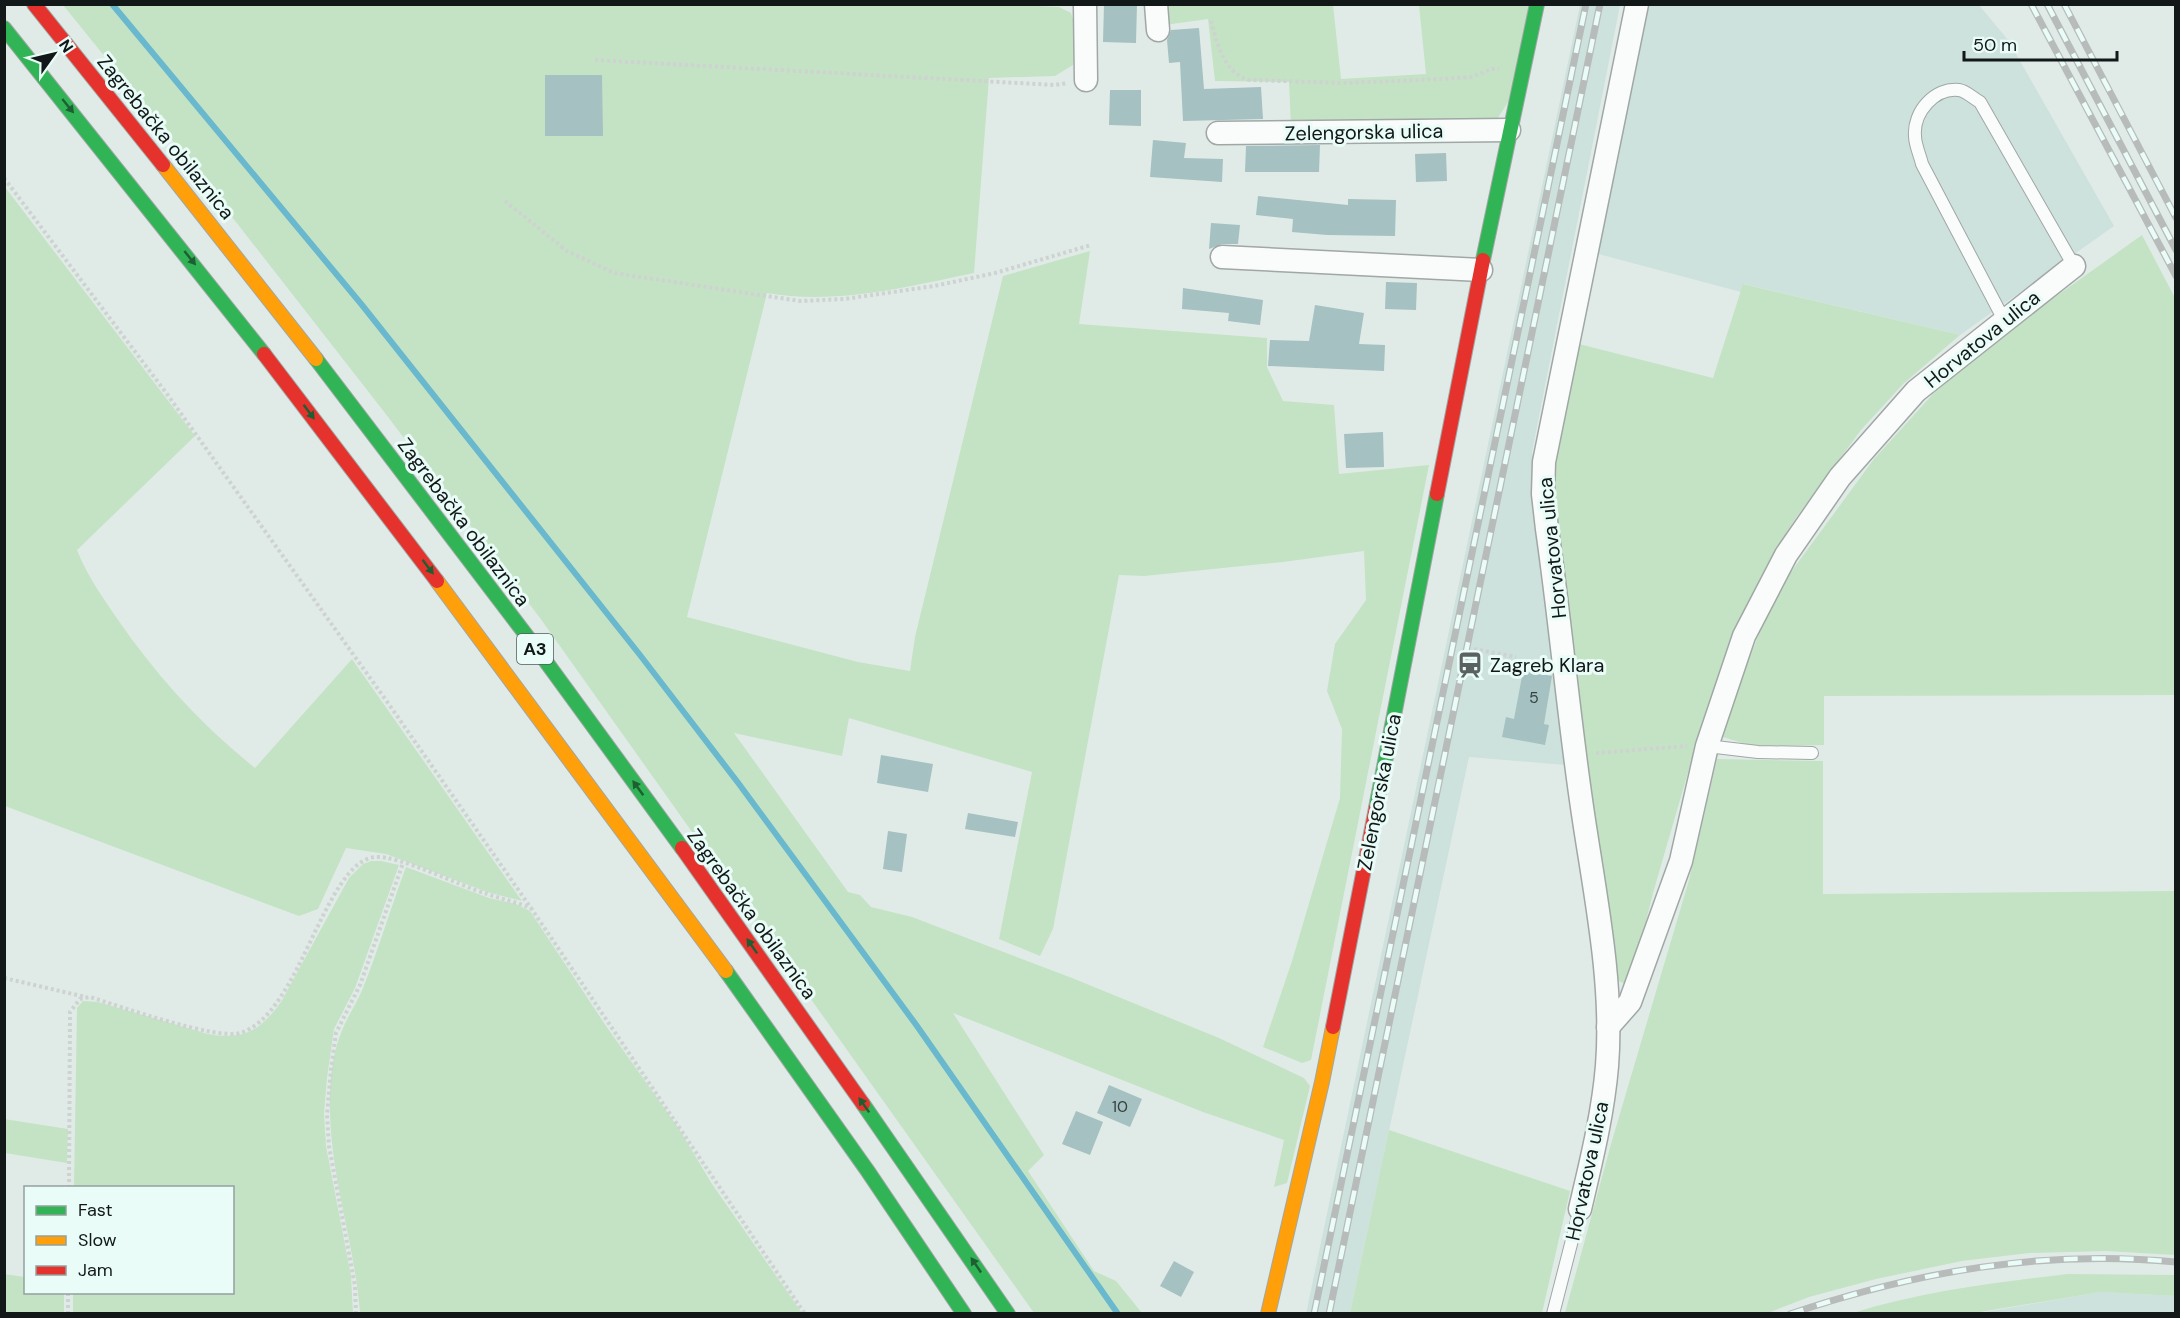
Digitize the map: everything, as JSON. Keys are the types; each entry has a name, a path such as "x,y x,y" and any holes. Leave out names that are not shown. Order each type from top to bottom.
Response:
{"main road":[{"name":"Zagrebačka obilaznica","path":"34,4 238,258 474,566 737,925 933,1202 1008,1314"},
{"name":"Zelengorska ulica","path":"1269,1314 1323,1082 1509,130 1537,4"},
{"name":"A3","path":"4,28 209,282 453,601 708,945 891,1204 964,1314"}],"street":[{"path":"1085,4 1086,80"},
{"path":"1156,4 1158,30"},
{"name":"Horvatova ulica","path":"1580,1209 1598,1131 1607,1066 1608,1027 1604,960 1574,754 1547,529 1544,462 1637,4"},
{"name":"Zelengorska ulica","path":"1218,133 1509,130"},
{"path":"1222,257 1482,270"},
{"name":"Horvatova ulica","path":"1608,1027 1630,1002 1681,861 1707,746 1744,636 1786,555 1840,477 1916,391 2074,266"}],"lane":[{"path":"2004,320 1922,164 1915,135 1918,114 1932,98 1949,90 1962,90 1980,102 2074,266"},
{"path":"1707,746 1758,752 1812,753"},
{"name":"Horvatova ulica","path":"1553,1314 1580,1209"}],"path":[{"path":"1211,21 1219,52 1230,67 1245,79 1250,80 1334,83 1411,81 1471,77 1492,69 1522,71"},
{"path":"595,60 1055,85 1086,80"},
{"path":"4,178 166,394 382,693 531,908 805,1314"},
{"path":"505,201 567,251 614,273 800,301 845,299 934,286 995,273 1091,245"},
{"path":"1474,649 1516,657"},
{"path":"1574,754 1707,746"},
{"path":"4,978 90,997 210,1032 240,1033 264,1019 276,1005 323,917 350,872 360,862 382,857 531,908"},
{"path":"356,1314 355,1286 329,1146 327,1115 331,1069 336,1033 360,985 403,863"},
{"path":"69,1186 70,1012 80,999 90,997"},
{"path":"68,1294 68,1314"}],"shaded area":[{"path":"1644,4 1979,5 2008,40 2114,226 1960,335 1744,284 1741,292 1591,252"},
{"path":"1580,5 1620,5 1532,452 1559,676 1566,765 1469,757 1350,1313 1306,1314"},
{"path":"2101,1292 2175,1296 2175,1313 1974,1314"}],"green space":[{"path":"993,4 1059,7 1071,13 1079,38 1073,65 1055,76 989,78 974,273 897,289 845,296 793,296 767,293 687,617 858,662 910,671 915,637 1003,276 1090,251 1079,324 1267,338 1267,367 1283,401 1334,405 1339,474 1429,465 1311,1060 1302,1063 1263,1047 1292,961 1340,798 1342,729 1327,691 1335,644 1366,600 1364,551 1144,576 1119,575 1053,929 1040,956 999,939 1032,772 849,718 842,756 734,733 848,892 860,895 871,907 912,917 1072,978 1219,1038 1304,1078 1310,1086 1287,1183 1274,1187 1284,1140 1203,1112 953,1013 1044,1155 1028,1171 1094,1271 1116,1281 1142,1313 1034,1313 540,618 385,413 165,131 63,5"},
{"path":"1164,5 1333,5 1341,79 1426,74 1419,5 1531,5 1512,96 1494,124 1291,127 1289,82 1215,81 1208,19 1165,25"},
{"path":"5,187 195,436 77,550 85,568 110,609 147,659 180,698 235,752 255,768 352,659 522,901 487,892 386,854 346,848 318,909 299,916 5,806"},
{"path":"2142,235 2175,298 2175,695 1824,696 1824,745 1752,746 1723,737 1723,723 1764,622 1791,572 1874,459 1933,394 2002,335"},
{"path":"1743,284 1960,335 1903,384 1861,430 1795,519 1770,559 1707,707 1653,893 1631,982 1623,983 1611,978 1551,472 1575,343 1713,378"},
{"path":"1717,759 1823,761 1823,894 2175,891 2175,1255 2106,1251 2029,1253 1962,1261 1876,1279 1809,1297 1768,1313 1565,1313 1611,1144 1689,880"},
{"path":"381,861 399,865 355,988 334,1029 327,1078 324,1114 326,1146 351,1276 353,1313 73,1313 73,1294 234,1294 234,1186 74,1186 77,1008 83,1001 98,1002 208,1034 232,1036 250,1032 258,1027 281,1002 349,878 363,864"},
{"path":"406,867 489,898 516,904 530,911 606,1026 679,1129 712,1184 802,1313 360,1313 335,1164 330,1104 331,1073 343,1027 363,988"},
{"path":"4,1119 68,1129 67,1163 5,1153"},
{"path":"1389,1130 1570,1191 1542,1313 1350,1313"},
{"path":"4,1274 24,1277 24,1294 64,1294 64,1313 5,1313"},
{"path":"2067,1274 2175,1275 2175,1296 2101,1292 1974,1313 1853,1313 1932,1293"}],"building":[{"path":"1104,4 1137,4 1136,43 1103,42"},
{"path":"1199,28 1204,89 1261,87 1263,119 1183,121 1180,62 1169,63 1167,40 1171,30"},
{"path":"545,75 602,75 603,136 545,136"},
{"path":"1110,90 1141,90 1141,126 1109,125"},
{"path":"1153,140 1186,143 1184,158 1223,159 1222,182 1150,177"},
{"path":"1320,145 1319,172 1245,172 1246,146"},
{"path":"1446,153 1447,181 1416,182 1415,154"},
{"path":"1258,196 1348,205 1348,199 1396,200 1395,236 1292,232 1293,219 1256,215"},
{"path":"1211,223 1240,225 1238,244 1222,244 1209,249"},
{"path":"1386,282 1417,283 1416,310 1385,309"},
{"path":"1183,288 1263,300 1260,325 1228,321 1229,313 1182,309"},
{"path":"1315,305 1364,313 1359,344 1385,345 1384,371 1268,366 1270,340 1309,341"},
{"path":"1383,432 1384,467 1346,468 1344,434"},
{"path":"1523,671 1552,676 1544,724 1549,725 1545,745 1502,737 1506,717 1514,719"},
{"path":"881,755 933,764 928,792 877,783"},
{"path":"968,813 1018,822 1015,837 965,829"},
{"path":"888,831 907,834 902,872 883,869"},
{"path":"1109,1085 1142,1099 1130,1127 1097,1113"},
{"path":"1076,1111 1103,1122 1090,1155 1062,1144"},
{"path":"1174,1261 1194,1272 1181,1297 1160,1286"}],"waterway":[{"path":"112,4 362,305 640,655 739,784 917,1026 1118,1314"}],"railway":[{"path":"1314,1314 1586,4"},
{"path":"1329,1314 1600,4"},
{"path":"2031,4 2176,276"},
{"path":"2047,4 2176,250"},
{"path":"2064,4 2176,218"},
{"path":"1790,1314 1884,1286 1980,1267 2077,1259 2176,1262"}],"traffic: fast":[{"path":"1483,260 1537,4"},
{"path":"4,28 264,354"},
{"path":"316,359 536,648 682,848"},
{"path":"1376,808 1437,494"},
{"path":"726,971 867,1170 964,1314"},
{"path":"863,1104 1008,1314"}],"traffic: slow":[{"path":"163,165 316,359"},
{"path":"437,581 726,971"},
{"path":"1268,1314 1333,1027"}],"traffic: jam":[{"path":"34,4 163,165"},
{"path":"1437,494 1483,260"},
{"path":"264,354 437,581"},
{"path":"1333,1027 1376,808"},
{"path":"682,848 863,1104"}],"place":[{"name":"Zagreb Klara","path":"1470,665"}]}
